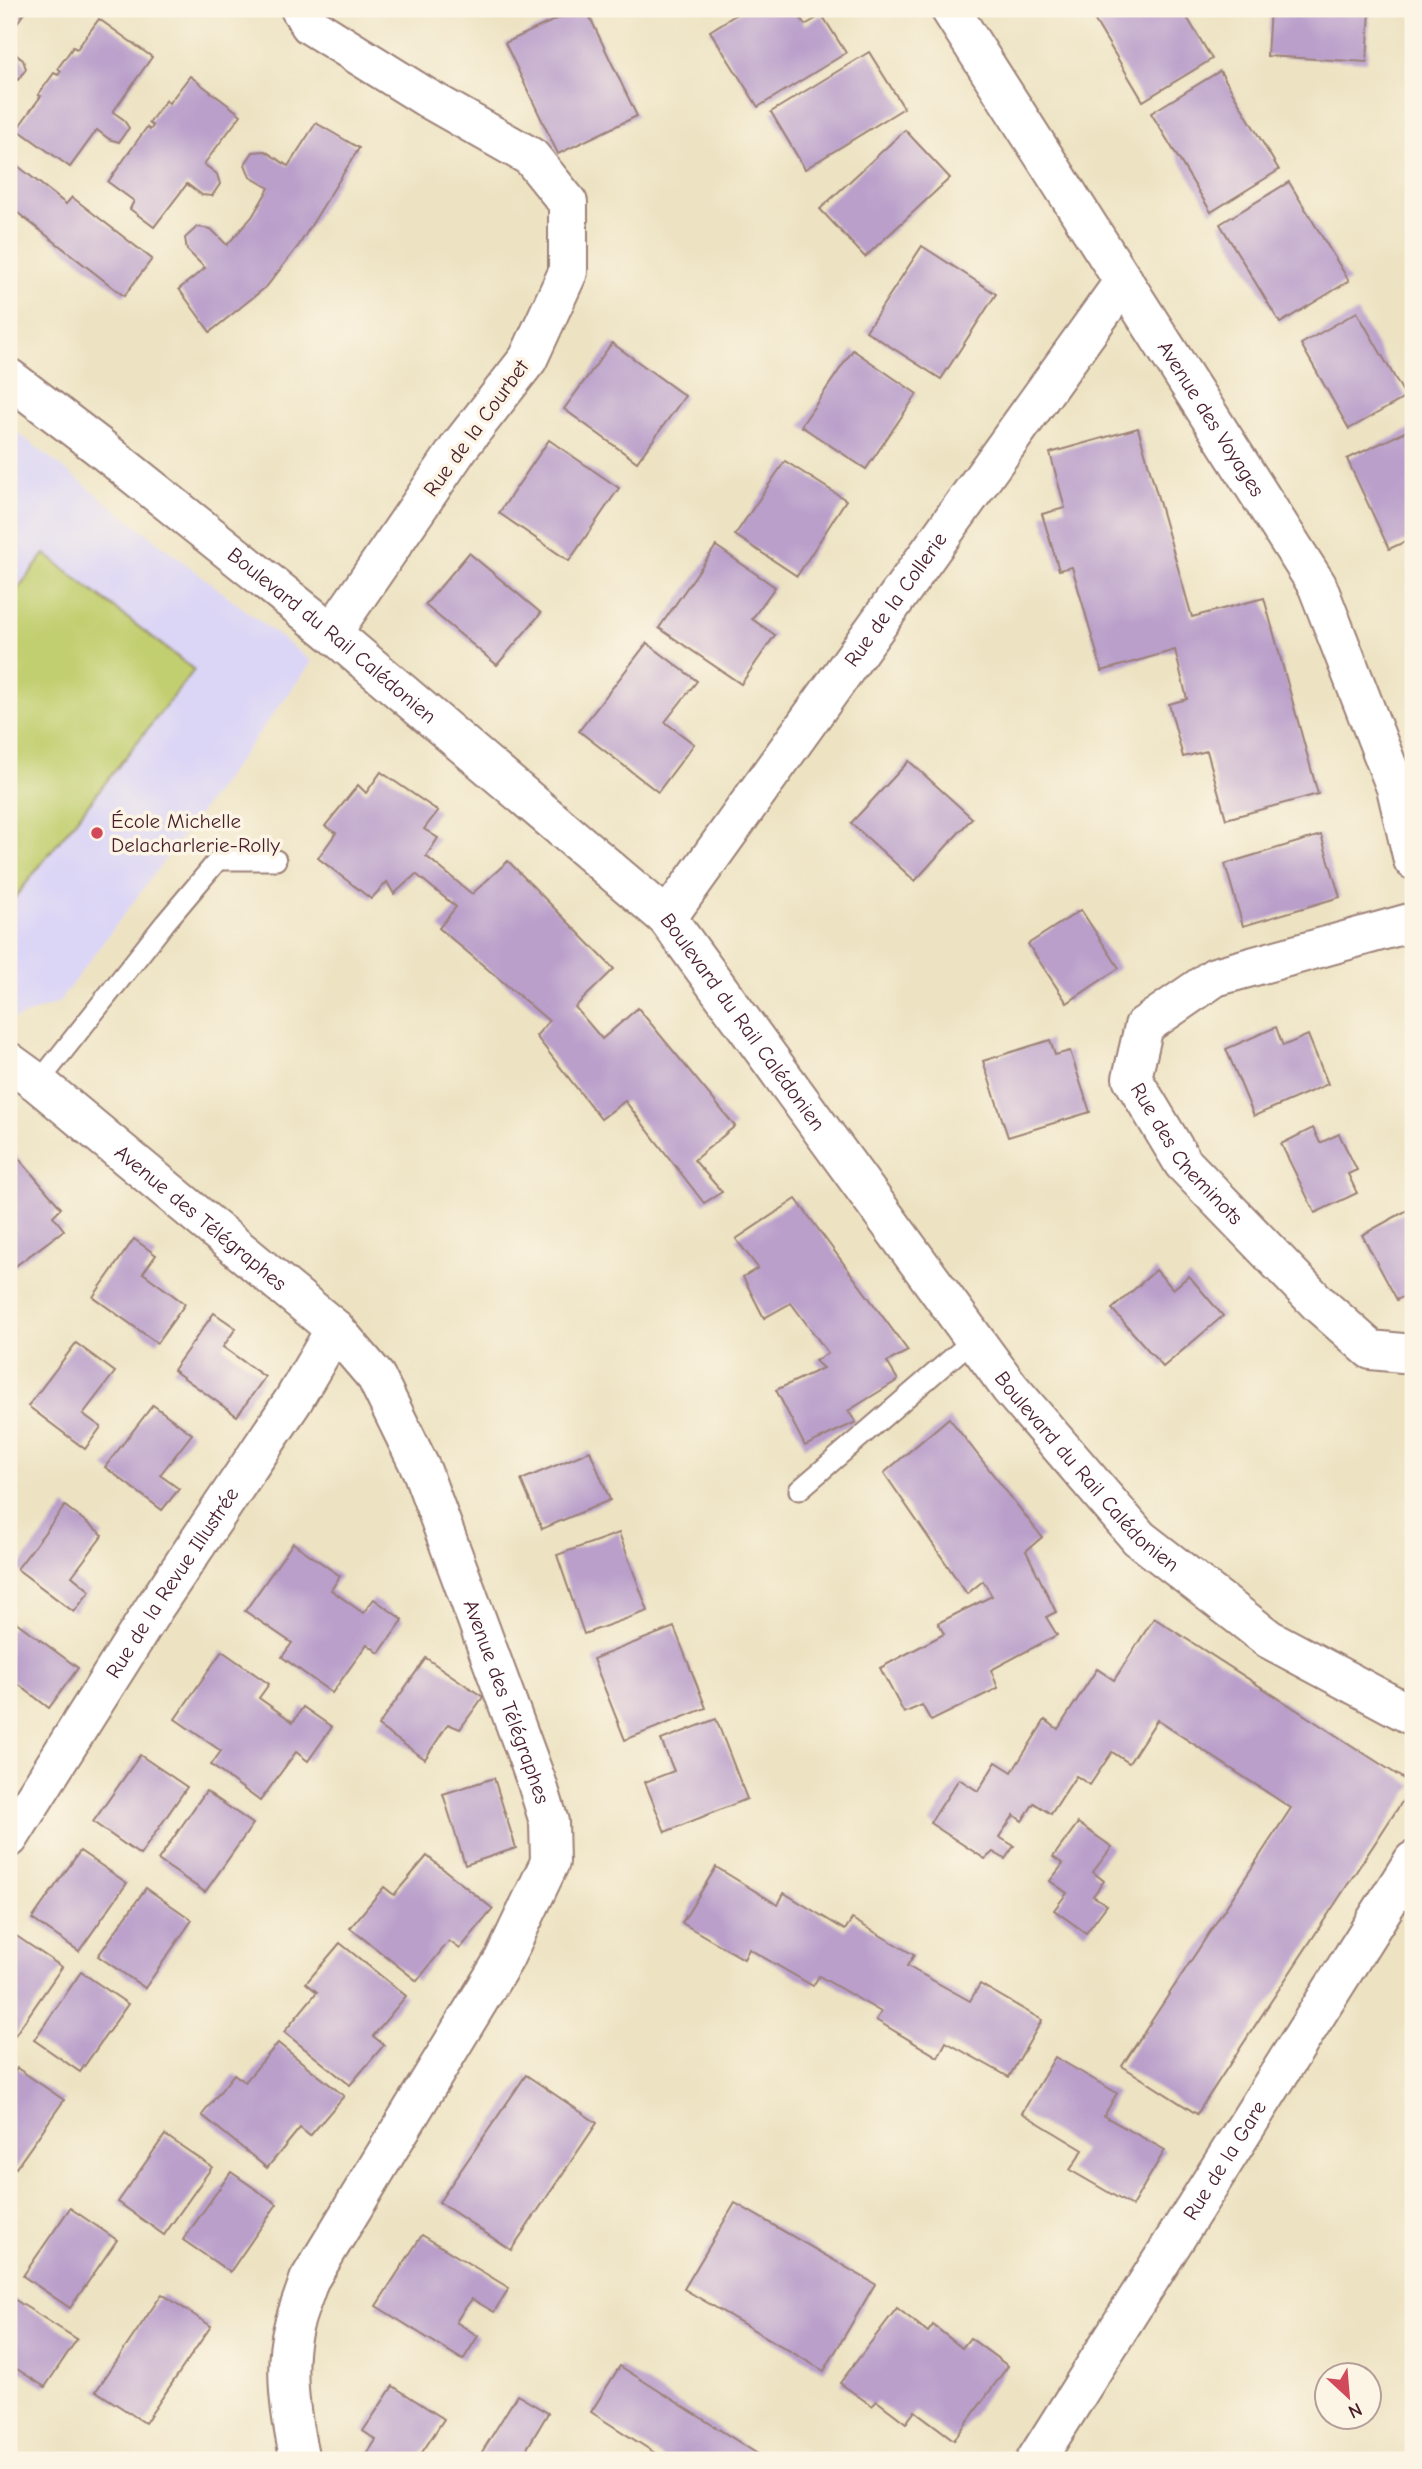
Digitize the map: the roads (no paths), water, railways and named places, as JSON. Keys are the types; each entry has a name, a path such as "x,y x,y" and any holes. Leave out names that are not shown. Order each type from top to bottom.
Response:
{"street":[{"name":"Rue de la Courbet","path":"300,9 310,25 427,98 531,157 568,203 568,272 528,359 460,446 332,632"},
{"name":"Avenue des Voyages","path":"950,9 1317,585 1405,787 1413,860"},
{"name":"Rue de la Collerie","path":"667,918 1124,281"},
{"name":"Boulevard du Rail Calédonien","path":"9,377 332,632 667,918 1010,1388 1139,1538 1269,1639 1413,1716"},
{"name":"Rue des Cheminots","path":"1413,922 1214,977 1144,1026 1132,1078 1183,1163 1318,1303 1371,1350 1413,1354"},
{"name":"Avenue des Télégraphes","path":"23,1072 335,1329 376,1377 422,1471 549,1822 550,1862 504,1959 309,2280 293,2330 289,2384 300,2460"},
{"name":"Rue de la Revue Illustrée","path":"9,1838 154,1608 293,1401 335,1329"},
{"name":"Rue de la Gare","path":"1036,2460 1413,1861"}],"lane":[{"path":"23,1072 165,923 218,860 276,860"},
{"path":"799,1490 974,1339"}],"place":[{"name":"École Michelle Delacharlerie-Rolly","path":"97,833"}]}
